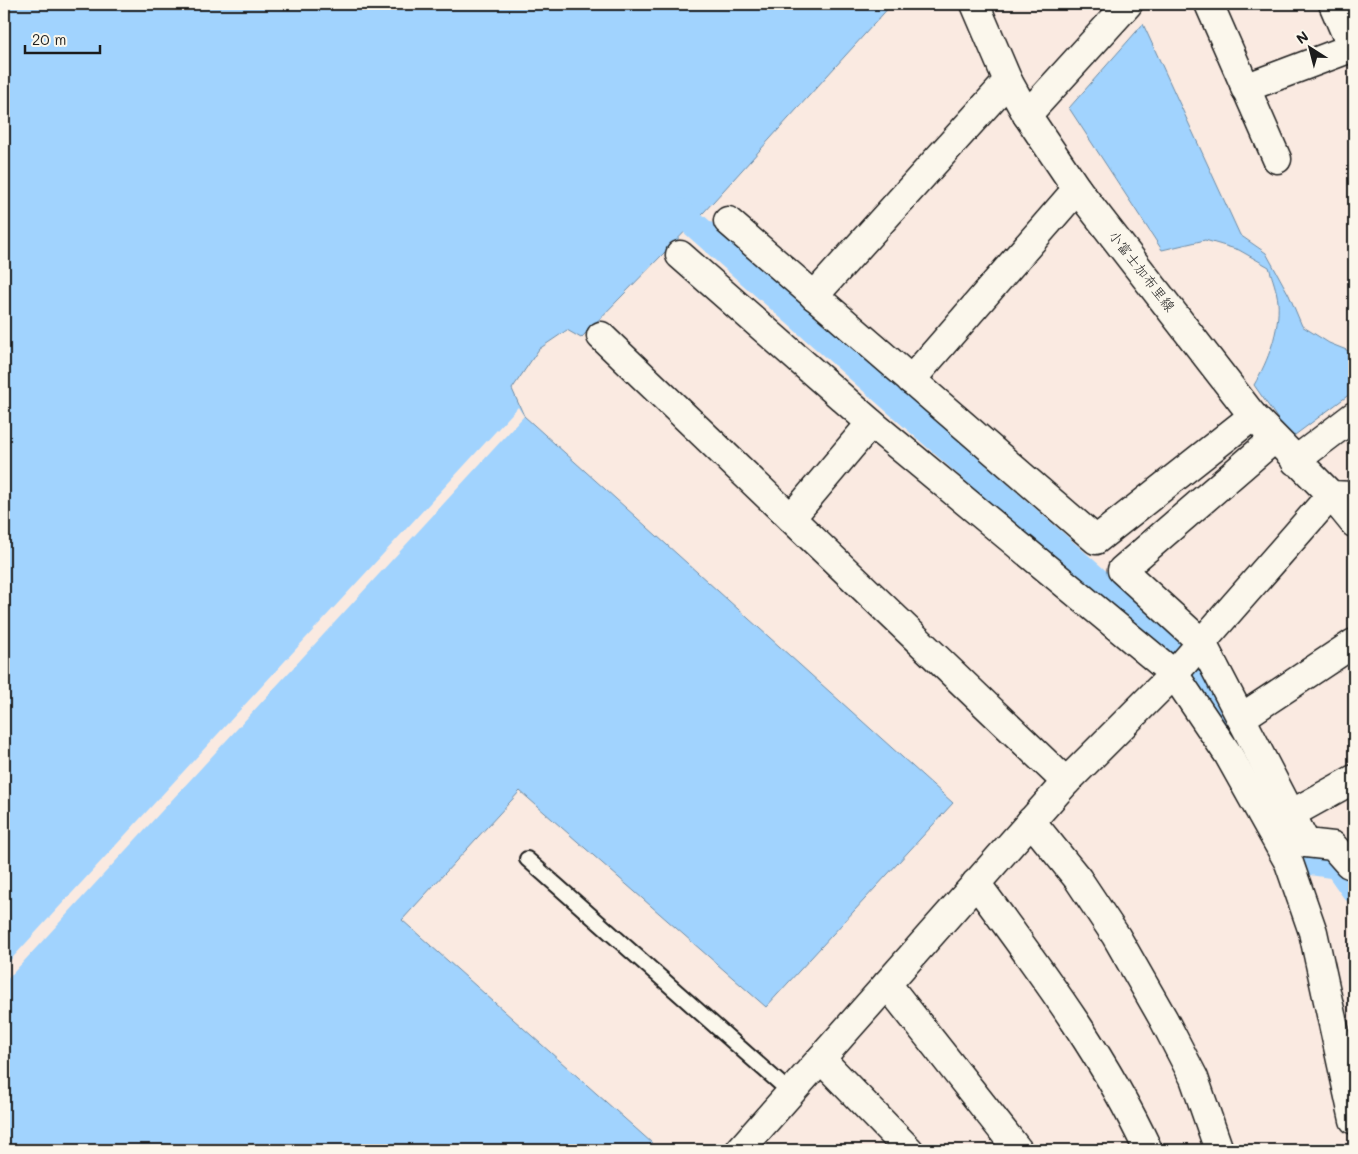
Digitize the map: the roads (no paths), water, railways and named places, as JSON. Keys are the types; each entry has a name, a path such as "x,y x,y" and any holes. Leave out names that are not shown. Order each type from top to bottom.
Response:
{"street":[{"name":"小富士加布里線","path":"975,4 1008,81 1027,115 1077,189 1253,416 1295,461 1343,495 1354,523"},
{"path":"1027,115 1128,4"},
{"path":"1209,4 1277,159"},
{"path":"1246,88 1353,48 1333,4"},
{"path":"814,296 1008,81"},
{"path":"911,380 1077,189"},
{"path":"728,221 1096,540 1122,570 1202,643 1306,843 1333,846 1349,864 1354,862"},
{"path":"680,255 871,423 1174,674 1228,754 1288,863 1313,932 1348,1059 1354,1120"},
{"path":"601,336 1066,782"},
{"path":"1096,540 1253,416"},
{"path":"1295,461 1354,416"},
{"path":"791,518 871,423"},
{"path":"1122,570 1274,438"},
{"path":"740,1150 1066,782 1174,674 1343,495"},
{"path":"1241,718 1354,642"},
{"path":"1291,814 1354,779"},
{"path":"1031,821 1078,879 1110,928 1159,1011 1194,1078 1219,1150"},
{"path":"976,883 1070,1012 1127,1104 1148,1150"},
{"path":"887,984 1018,1150"},
{"path":"821,1059 909,1150"}],"lane":[{"path":"527,859 791,1093"}],"water":[{"path":"4,4 892,4 704,212 581,338 567,330 539,349 512,389 524,416 953,803 766,1007 520,791 402,920 652,1143 645,1150 4,1150"},
{"path":"1143,24 1240,235 1266,253 1289,295 1302,326 1329,343 1354,353 1354,391 1291,438 1254,385 1268,356 1277,323 1276,289 1269,267 1239,250 1205,240 1162,250 1069,108"}],"waterway":[{"path":"679,211 1200,671 1253,770"},
{"path":"1286,830 1303,861 1337,866 1354,890"}]}
